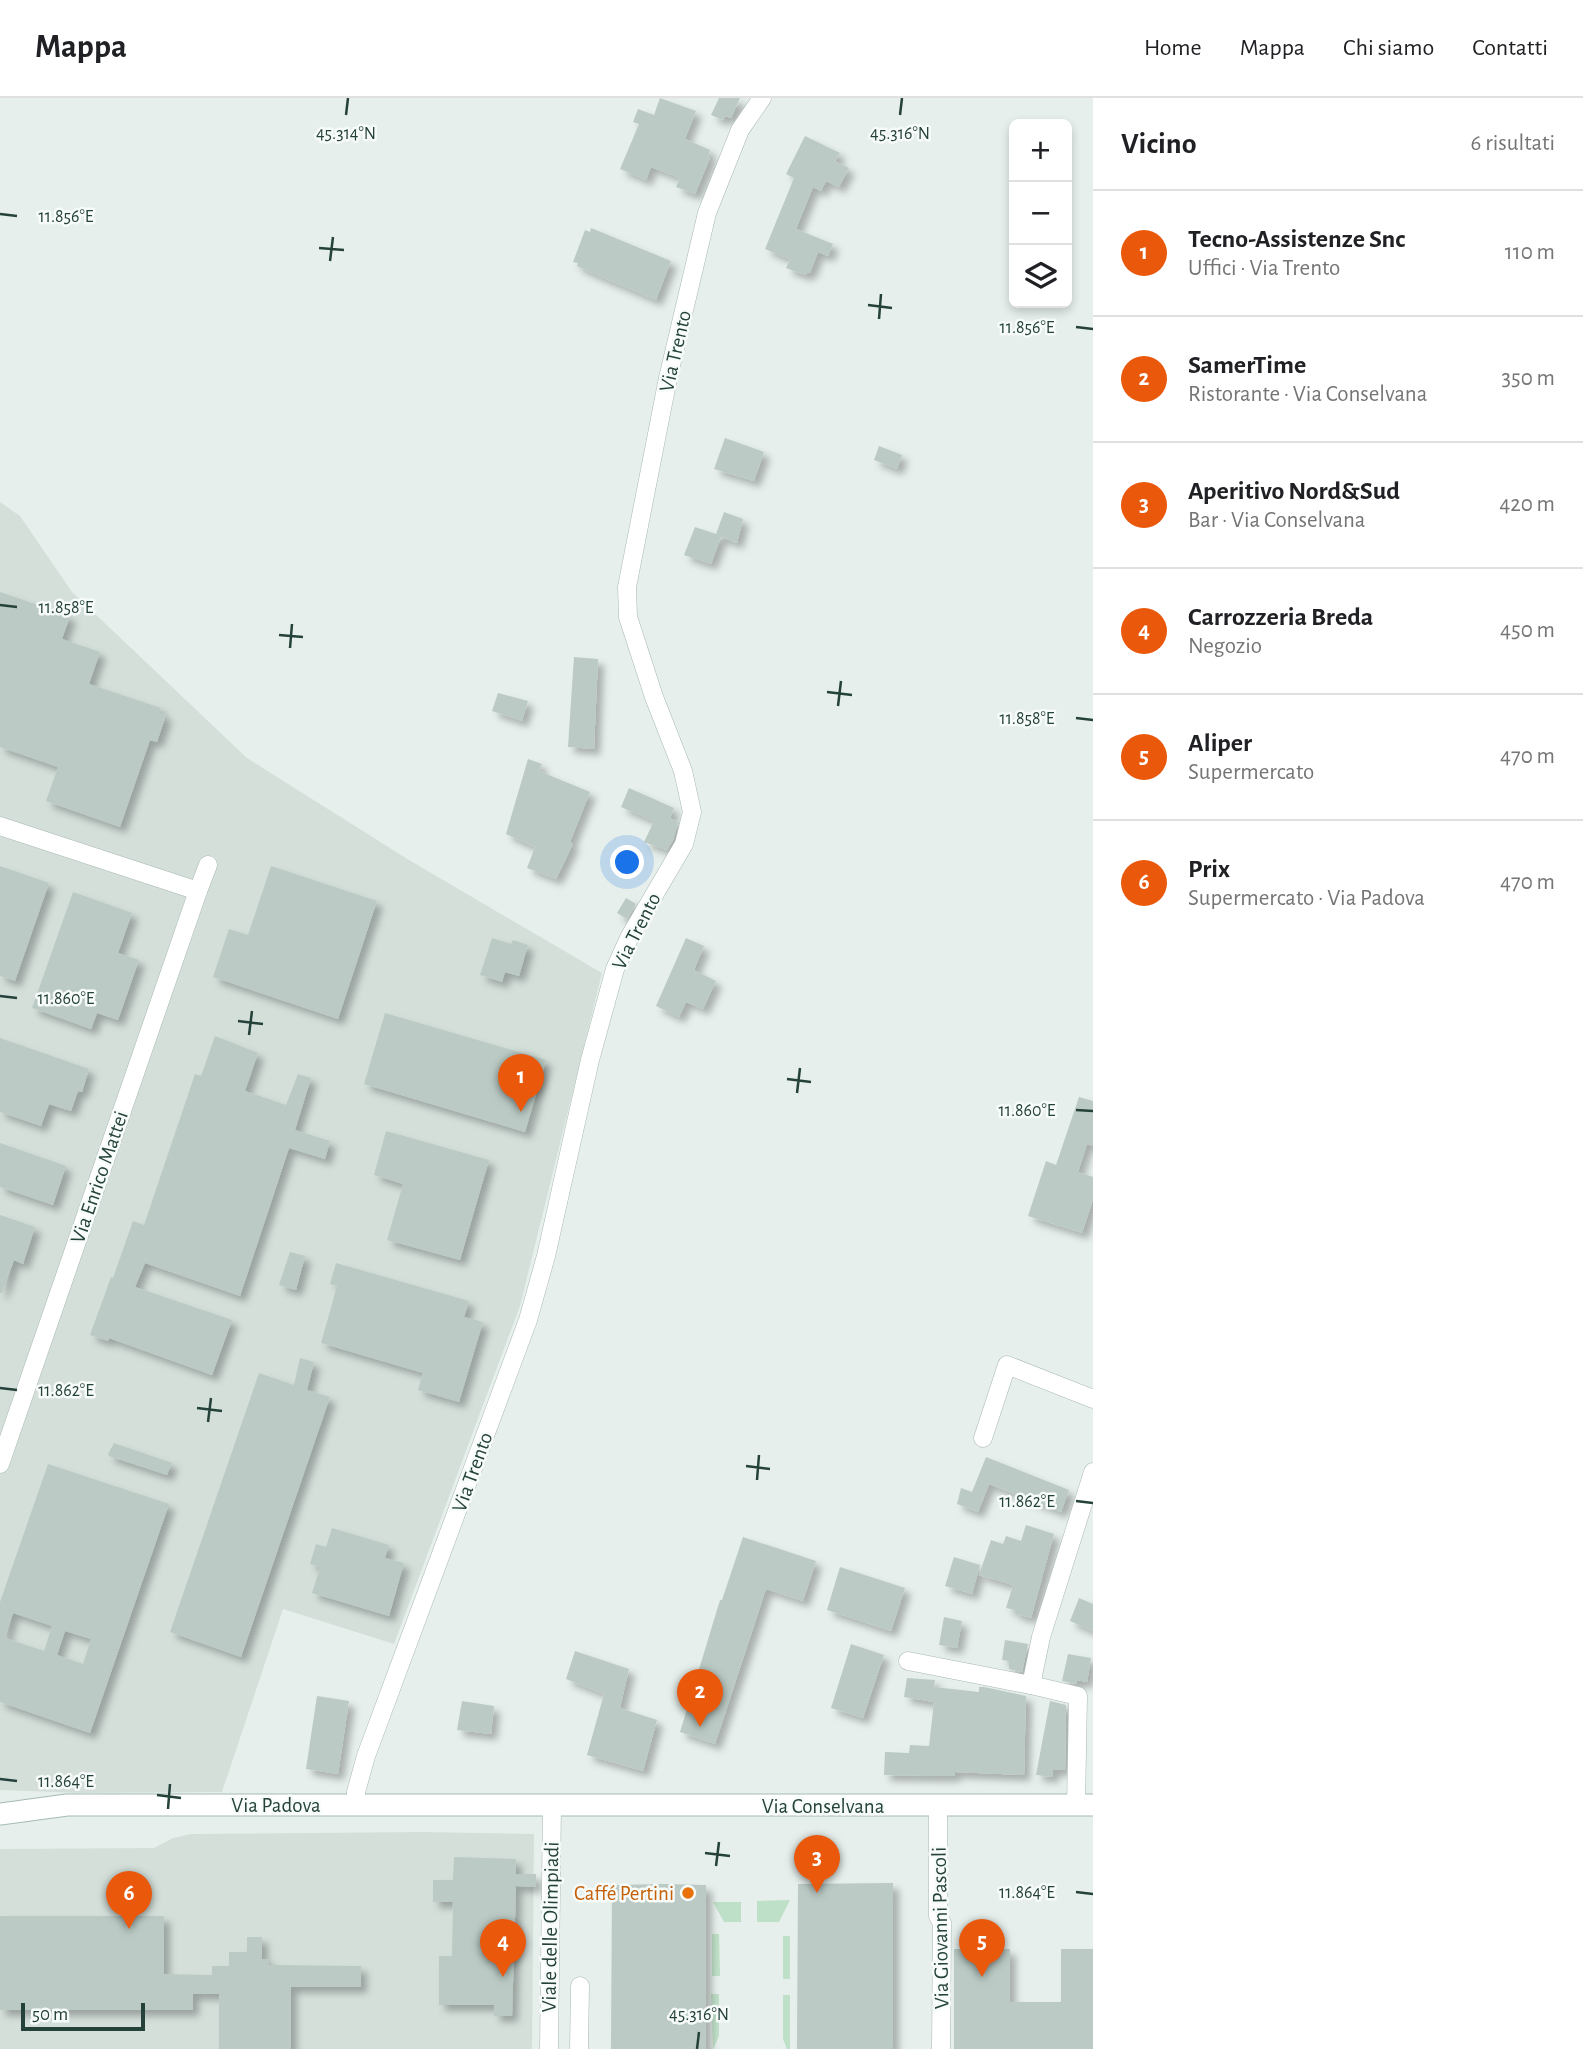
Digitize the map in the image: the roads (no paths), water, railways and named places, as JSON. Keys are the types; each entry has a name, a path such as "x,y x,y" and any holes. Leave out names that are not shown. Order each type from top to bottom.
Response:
{"main road":[{"name":"Via Padova","path":"0,1814 67,1805 552,1804"},
{"name":"Via Conselvana","path":"552,1804 1085,1805"}],"street":[{"name":"Via Trento","path":"356,1805 356,1791 366,1756 528,1320 546,1256 590,1060 615,969 630,936 684,844 692,812 683,771 654,697 628,617 627,587 668,378 708,213 740,130 762,98"},
{"path":"0,825 198,891"},
{"name":"Via Enrico Mattei","path":"0,1464 208,864"},
{"path":"983,1438 1007,1365 1093,1399"},
{"path":"1031,1685 1041,1637 1093,1472"},
{"path":"908,1661 1078,1696 1085,1805"},
{"name":"Viale delle Olimpiadi","path":"549,2049 552,1804"},
{"name":"Via Giovanni Pascoli","path":"938,1806 938,1916 942,1923 941,2049"},
{"path":"579,2049 580,1986"}],"place":[{"name":"Tecno-Assistenze Snc","path":"521,1112"},
{"name":"SamerTime","path":"700,1727"},
{"name":"Caffé Pertini","path":"688,1893"},
{"name":"Aperitivo Nord&Sud","path":"817,1893"},
{"name":"Prix","path":"129,1929"},
{"name":"Carrozzeria Breda","path":"503,1977"},
{"name":"Aliper","path":"982,1977"}]}
